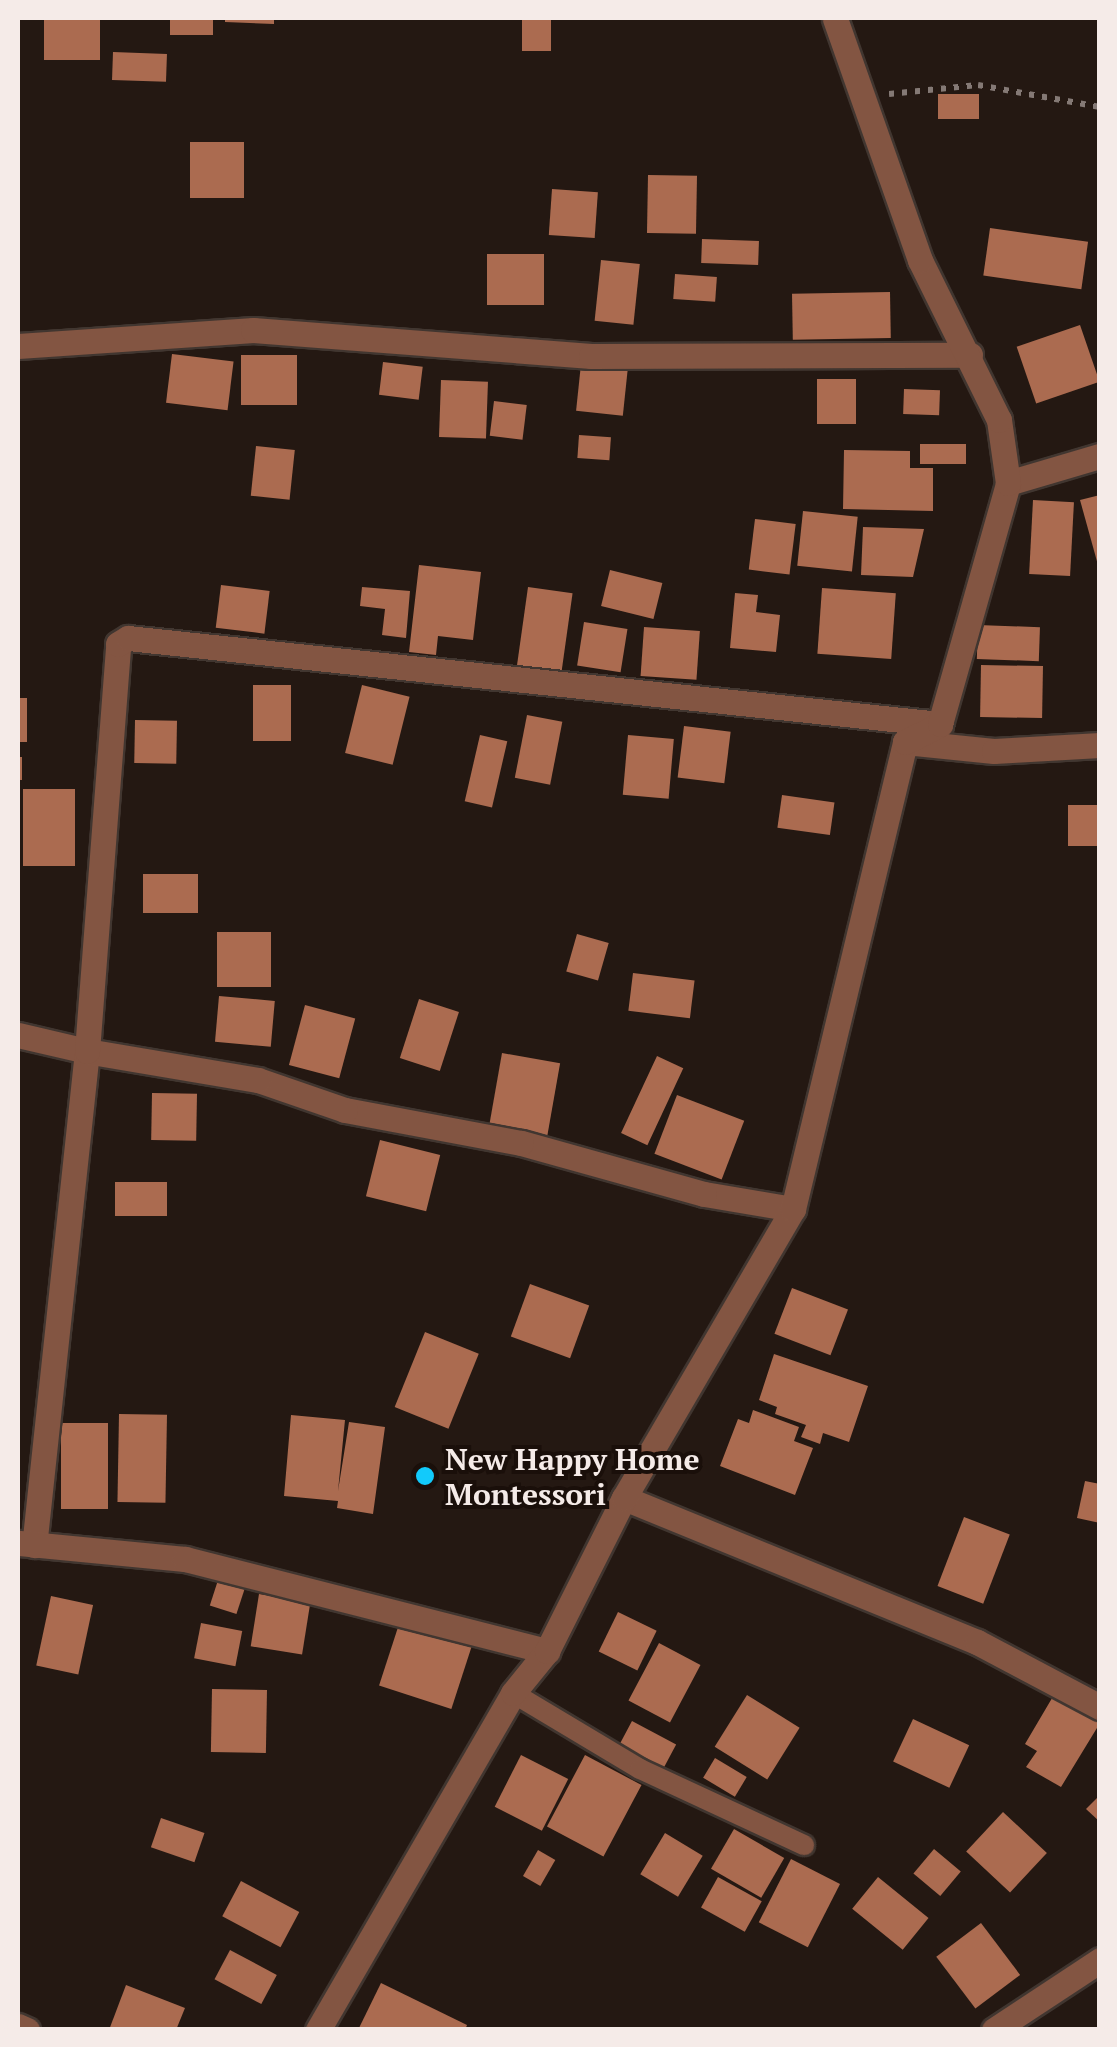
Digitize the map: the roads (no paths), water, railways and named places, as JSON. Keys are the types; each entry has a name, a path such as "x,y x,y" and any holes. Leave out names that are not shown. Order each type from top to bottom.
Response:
{"street":[{"path":"318,2030 513,1693 547,1651 624,1498 793,1209 905,742 940,724 1008,482 999,420 920,260 835,18"},
{"path":"18,346 253,330 591,356 970,355"},
{"path":"1008,482 1100,456"},
{"path":"547,1651 185,1559 26,1544 87,1051 115,655 128,638 940,724"},
{"path":"905,742 994,751 1100,745"},
{"path":"18,1036 258,1080 345,1110 521,1143 704,1194 793,1209"},
{"path":"624,1498 977,1642 1100,1707"},
{"path":"994,2030 1100,1960"},
{"path":"18,2026 28,2030"}],"lane":[{"path":"513,1693 640,1770 804,1845"}],"place":[{"name":"New Happy Home Montessori","path":"425,1476"}]}
